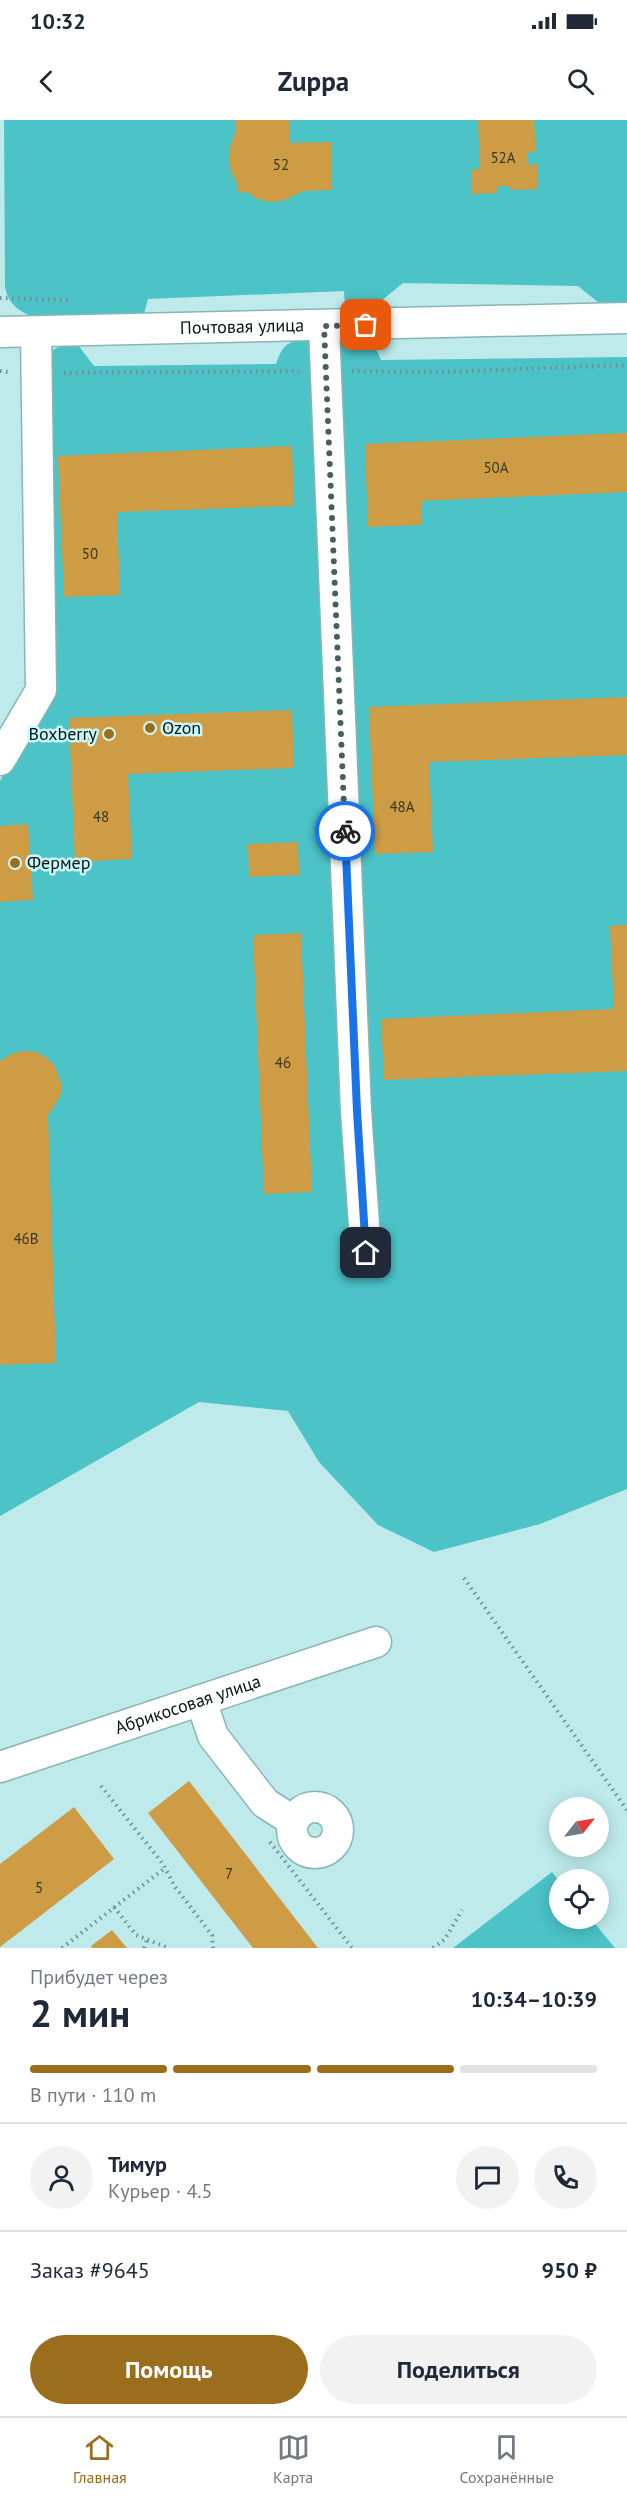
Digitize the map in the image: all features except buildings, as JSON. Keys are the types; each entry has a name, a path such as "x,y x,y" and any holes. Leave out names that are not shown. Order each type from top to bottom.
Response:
{"street":[{"name":"Почтовая улица","path":"0,332 36,333 627,318"},
{"path":"324,326 356,1100 366,1253"},
{"path":"0,760 41,690 36,333"},
{"name":"Абрикосовая улица","path":"0,1767 375,1642"},
{"path":"201,1700 213,1736 266,1803 293,1821"}],"path":[{"path":"0,298 79,300"},
{"path":"464,1578 627,1810"},
{"path":"101,1786 165,1868 175,1887 212,1935 213,1948"},
{"path":"266,1836 352,1948"},
{"path":"62,1948 165,1868"},
{"path":"114,1907 136,1935 168,1948"},
{"path":"434,1948 445,1939 462,1911"},
{"path":"144,1948 147,1940"}],"shaded area":[{"path":"4,120 627,120 627,302 599,303 578,286 403,283 375,306 345,306 344,291 148,299 144,314 31,316 14,305 5,287"},
{"path":"355,339 372,345 381,360 627,357 627,1489 540,1524 434,1552 378,1525 319,1462 288,1411 199,1402 0,1516 0,781 50,691 47,355 61,346 78,345 94,366 276,364 280,353 294,341"},
{"path":"549,1874 549,1929 599,1929 615,1948 453,1948"}],"way so far":[{"path":"345,831 324,326 366,325"}],"place":[{"name":"Ozon","path":"150,728"},
{"name":"Boxberry","path":"109,734"},
{"name":"Фермер","path":"15,863"}],"route":[{"path":"345,831 357,1111 366,1253"}]}
